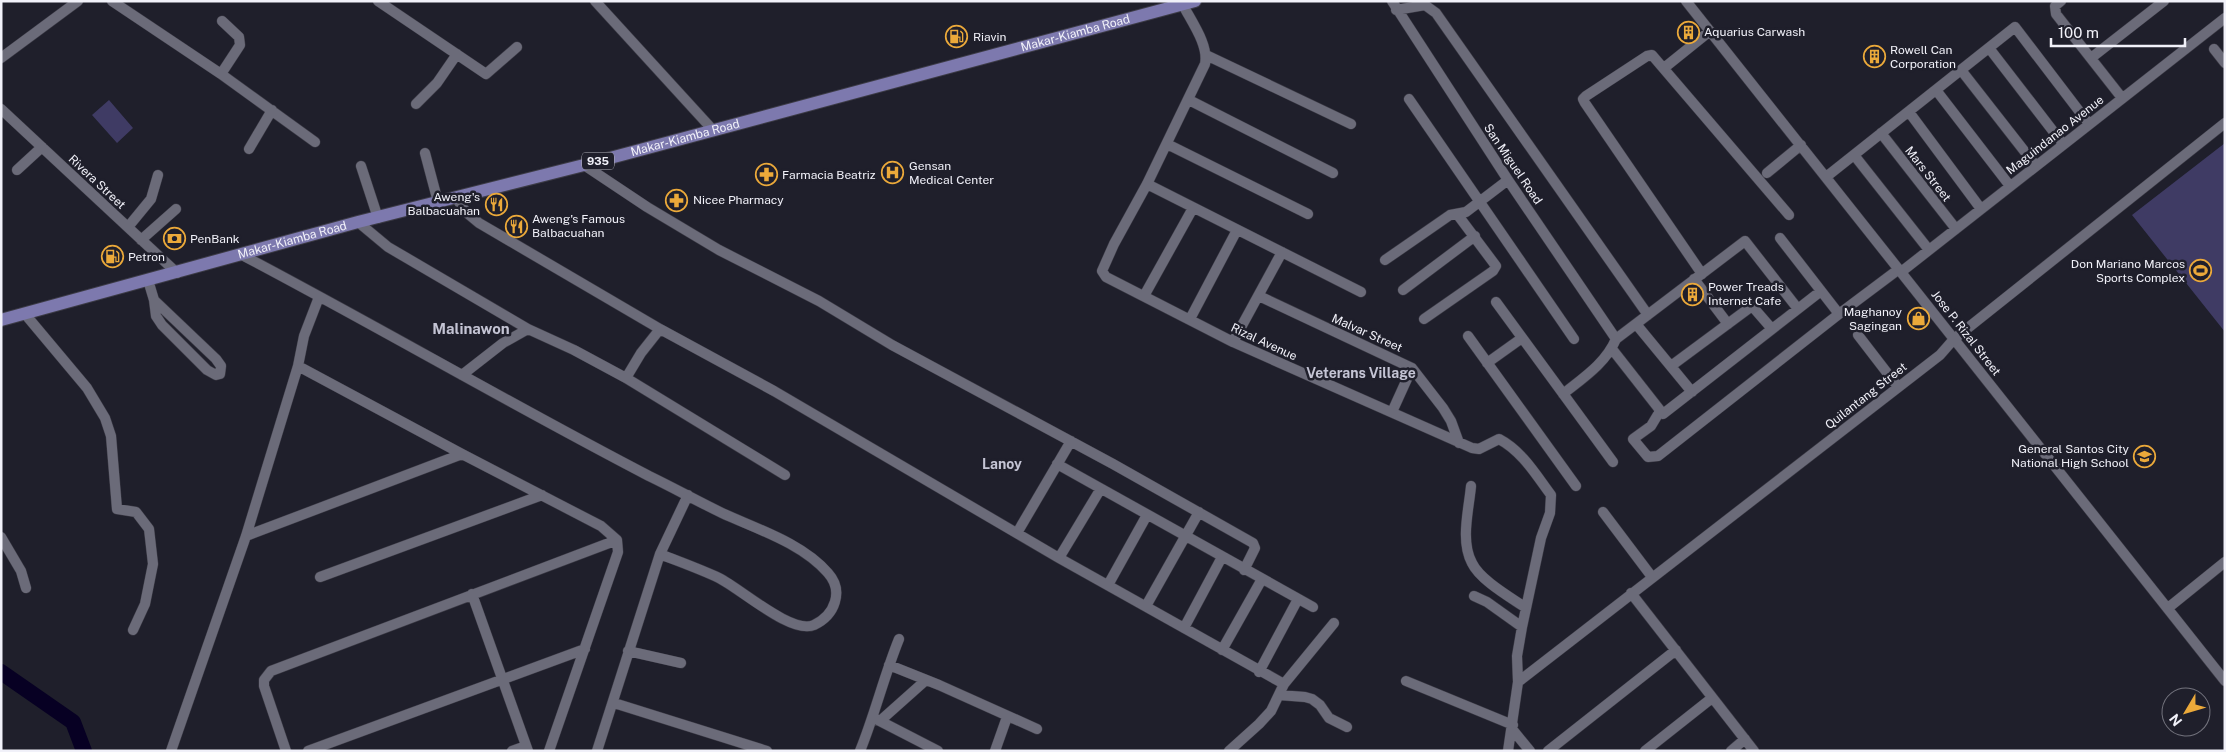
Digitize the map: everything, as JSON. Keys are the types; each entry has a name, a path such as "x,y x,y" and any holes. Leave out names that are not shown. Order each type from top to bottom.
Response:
{"main road":[{"name":"Makar-Kiamba Road","path":"1,320 358,222 584,165 712,129 1189,3"}],"street":[{"path":"1,58 78,1"},
{"path":"112,1 221,74 315,142"},
{"path":"378,1 486,74 517,47"},
{"path":"595,1 712,129"},
{"name":"Jose P. Rizal Street","path":"1686,1 2223,675"},
{"path":"2061,1 2055,6 2055,12 2122,98"},
{"path":"2091,58 2164,1"},
{"path":"1189,3 1206,55 1202,73 1147,184 1361,292"},
{"path":"1394,6 1425,6 1436,13 1648,314"},
{"name":"San Miguel Road","path":"1394,6 1508,180 1616,339"},
{"name":"Maguindanao Avenue","path":"1660,411 1651,426 1634,440 1648,457 1658,456 1839,314 1929,250 2225,18"},
{"path":"221,74 240,45 239,38 222,21"},
{"path":"1826,177 2015,27 2089,124"},
{"path":"1664,68 1710,31"},
{"path":"1988,48 2063,144"},
{"path":"2214,49 2225,63"},
{"path":"416,104 437,83 457,54"},
{"path":"1206,55 1351,124"},
{"path":"1728,324 1584,101 1586,96 1648,55 1655,57 1789,215"},
{"path":"1961,70 2036,166"},
{"path":"1936,90 2010,186"},
{"path":"1409,99 1574,339"},
{"path":"1189,100 1333,173"},
{"name":"Rivera Street","path":"1,109 177,273"},
{"path":"249,149 272,110"},
{"path":"1909,112 1981,209"},
{"name":"Quilantang Street","path":"1518,682 1940,355 1954,339 2225,123"},
{"name":"Mars Street","path":"1881,133 1956,229"},
{"path":"1167,144 1308,214"},
{"path":"1767,173 1801,145"},
{"path":"17,170 42,147"},
{"path":"425,153 438,202"},
{"path":"1854,155 1929,250"},
{"path":"584,165 647,207 719,250 819,301 892,345 1071,441 1254,544 1255,548 1244,570"},
{"path":"362,166 378,218"},
{"path":"128,228 151,199 158,175"},
{"path":"1385,260 1450,215 1464,213 1508,180"},
{"name":"Rizal Avenue","path":"1147,184 1104,264 1104,274 1234,342 1459,443 1479,449 1499,439 1515,449 1551,495 1550,513 1541,538 1526,608"},
{"path":"456,198 467,213 479,223 660,329 774,391 1059,558 1259,672 1284,684"},
{"path":"1144,296 1193,208"},
{"path":"141,240 176,209"},
{"path":"1424,319 1495,268 1494,262 1457,214"},
{"path":"358,222 388,247 528,329 574,350 626,378 785,475"},
{"path":"1190,319 1237,230"},
{"path":"1403,290 1475,236"},
{"path":"1780,238 1839,314"},
{"path":"1563,394 1602,361 1612,349 1616,339 1744,241 1798,309"},
{"path":"1234,342 1282,252"},
{"path":"242,255 688,495 800,550 830,575 836,588 837,600 825,617 814,625 804,627 794,624 767,609 720,578 660,554"},
{"path":"148,280 154,300 156,316 162,325 207,370 216,375 220,374 221,366 216,359 154,300"},
{"path":"1612,349 1663,414 1821,291"},
{"name":"Malvar Street","path":"1259,296 1412,368 1443,408 1451,421 1459,443"},
{"path":"171,751 246,536 298,366 304,336 319,297"},
{"path":"1496,302 1613,462"},
{"path":"1671,366 1752,306 1772,329"},
{"path":"25,314 98,404 111,436 117,508 136,512 149,529 153,564 144,604 133,630"},
{"path":"1636,324 1692,392"},
{"path":"462,375 493,350 528,329"},
{"path":"626,378 660,329"},
{"path":"1858,335 1898,387"},
{"path":"1468,336 1576,486"},
{"path":"1487,363 1522,338"},
{"path":"298,366 601,526 617,540 618,552 549,751"},
{"path":"1392,412 1412,368"},
{"path":"1018,534 1071,441"},
{"path":"246,536 462,454"},
{"path":"1057,464 1100,490 1313,607"},
{"path":"1472,486 1467,548 1471,563 1482,576 1526,608 1517,656 1518,682 1508,751"},
{"path":"1059,558 1100,490"},
{"path":"320,577 542,495"},
{"path":"597,751 614,703 628,650 660,554 688,495"},
{"path":"1146,606 1199,512"},
{"path":"1602,512 1652,577"},
{"path":"1108,585 1147,515"},
{"path":"1,536 21,571 26,588"},
{"path":"286,751 264,686 266,675 271,671 617,540"},
{"path":"1184,628 1222,557"},
{"path":"2168,608 2225,562"},
{"path":"1222,650 1262,579"},
{"path":"1631,593 1754,751"},
{"path":"472,594 527,748 512,751"},
{"path":"1474,596 1487,602 1522,627"},
{"path":"1259,672 1298,600"},
{"path":"1228,751 1271,711 1284,684 1334,623"},
{"path":"860,751 877,720 889,665 898,639"},
{"path":"308,751 584,649"},
{"path":"628,650 681,663"},
{"path":"1548,751 1676,650"},
{"path":"889,665 1037,729"},
{"path":"877,720 926,680"},
{"path":"1406,681 1512,727 1530,751"},
{"path":"1279,695 1305,697 1312,700 1320,705 1329,718 1347,727"},
{"path":"1645,751 1712,698"},
{"path":"614,703 767,751"},
{"path":"995,751 1007,717"},
{"path":"877,720 938,751"},
{"path":"1731,751 1745,739"}],"shaded area":[{"path":"109,100 133,128 117,143 92,115"},
{"name":"Don Mariano Marcos Sports Complex","path":"2225,143 2225,332 2132,215"}],"waterway":[{"path":"1,672 73,722 84,751"}],"place":[{"name":"Aquarius Carwash","path":"1688,32"},
{"name":"Riavin","path":"957,37"},
{"name":"Rowell Can Corporation","path":"1874,57"},
{"name":"Gensan Medical Center","path":"893,173"},
{"name":"Farmacia Beatriz","path":"766,175"},
{"name":"Nicee Pharmacy","path":"677,200"},
{"name":"Aweng's Balbacuahan","path":"496,204"},
{"name":"Aweng's Famous Balbacuahan","path":"516,226"},
{"name":"PenBank","path":"174,239"},
{"name":"Petron","path":"112,257"},
{"name":"Don Mariano Marcos Sports Complex","path":"2201,271"},
{"name":"Power Treads Internet Cafe","path":"1692,294"},
{"name":"Maghanoy Sagingan","path":"1918,319"},
{"name":"General Santos City National High School","path":"2145,456"}],"district":[{"name":"Malinawon","path":"471,329"},
{"name":"Veterans Village","path":"1361,373"},
{"name":"Lanoy","path":"1002,464"}]}
